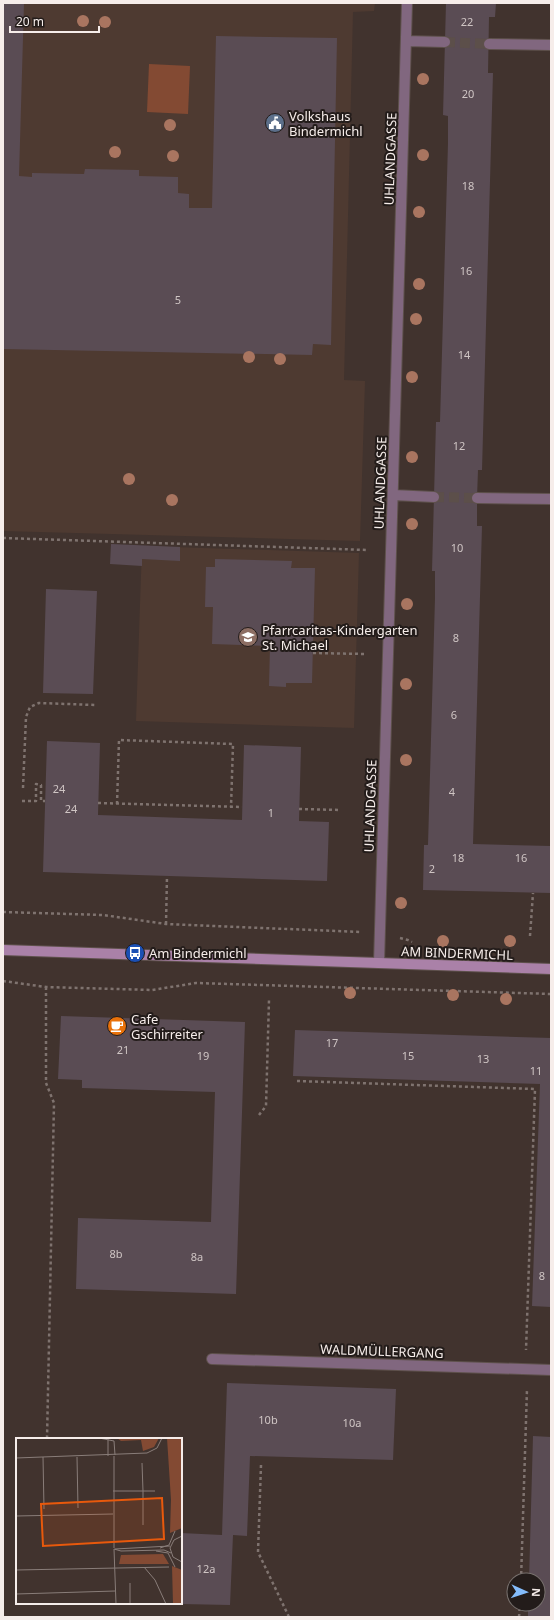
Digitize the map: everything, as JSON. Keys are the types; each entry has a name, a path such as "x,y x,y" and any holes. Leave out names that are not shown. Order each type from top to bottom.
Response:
{"street":[{"name":"UHLANDGASSE","path":"379,963 407,3"},
{"path":"406,41 445,42"},
{"path":"489,44 551,45"},
{"path":"393,495 434,497"},
{"path":"477,498 551,499"},
{"name":"AM BINDERMICHL","path":"3,950 551,969"},
{"name":"WALDMÜLLERGANG","path":"212,1359 551,1370"}],"path":[{"path":"3,538 368,550"},
{"path":"313,653 365,654"},
{"path":"23,788 26,717 30,707 39,703 95,705"},
{"path":"117,804 119,740 233,744 231,806"},
{"path":"22,800 36,801 36,784 41,785 41,801 45,801"},
{"path":"98,803 242,807"},
{"path":"300,809 341,810"},
{"path":"166,924 167,876"},
{"path":"530,936 532,893"},
{"path":"3,912 102,915 166,924 348,930 408,940"},
{"path":"3,981 46,987 152,990 196,983 551,994"},
{"path":"46,987 46,1083 54,1103 47,1438"},
{"path":"259,1115 266,1106 269,1000"},
{"path":"297,1081 535,1089 526,1352"},
{"path":"521,1572 527,1389"},
{"path":"261,1465 258,1552 289,1617"}],"shaded area":[{"path":"3,3 375,3 374,11 353,12 344,380 365,381 360,541 3,531"},
{"path":"149,64 190,66 188,114 147,112"},
{"name":"Pfarrcaritas-Kindergarten St. Michael","path":"142,546 359,553 354,728 136,721"}],"building":[{"name":"Volkshaus Bindermichl","path":"3,3 24,3 19,176 32,177 32,173 84,174 85,169 139,170 139,176 178,177 178,193 189,194 189,208 212,208 216,36 337,38 331,345 313,344 312,355 3,349"},
{"path":"446,3 496,3 495,17 489,17 488,73 493,73 482,470 478,470 477,498 477,526 482,526 473,844 551,846 551,893 423,890 424,845 428,845 435,598 435,571 432,571 436,422 440,422 448,143 448,116 443,115"},
{"path":"111,544 180,547 180,561 142,559 142,566 110,564"},
{"path":"215,559 292,561 291,568 315,568 312,683 286,683 286,687 269,686 270,646 212,644 213,607 205,607 206,567 215,567"},
{"path":"46,589 97,591 93,694 43,693"},
{"path":"47,741 100,743 98,815 242,820 244,745 301,747 299,821 329,822 327,881 43,872"},
{"path":"61,1016 245,1022 236,1294 76,1289 78,1218 211,1222 215,1092 82,1088 82,1080 58,1079"},
{"path":"295,1030 551,1038 551,1307 532,1306 540,1084 293,1076"},
{"path":"227,1383 396,1389 393,1460 250,1456 247,1536 233,1535 230,1605 181,1604 182,1533 222,1535"},
{"path":"533,1436 551,1437 551,1617 528,1617 528,1612 546,1612 546,1572 529,1572"}],"tunnel":[{"path":"445,42 489,44"},
{"path":"434,497 477,498"}],"place":[{"name":"Volkshaus Bindermichl","path":"275,123"},
{"name":"Pfarrcaritas-Kindergarten St. Michael","path":"248,637"},
{"name":"Am Bindermichl","path":"135,953"},
{"name":"Cafe Gschirreiter","path":"117,1026"}]}
